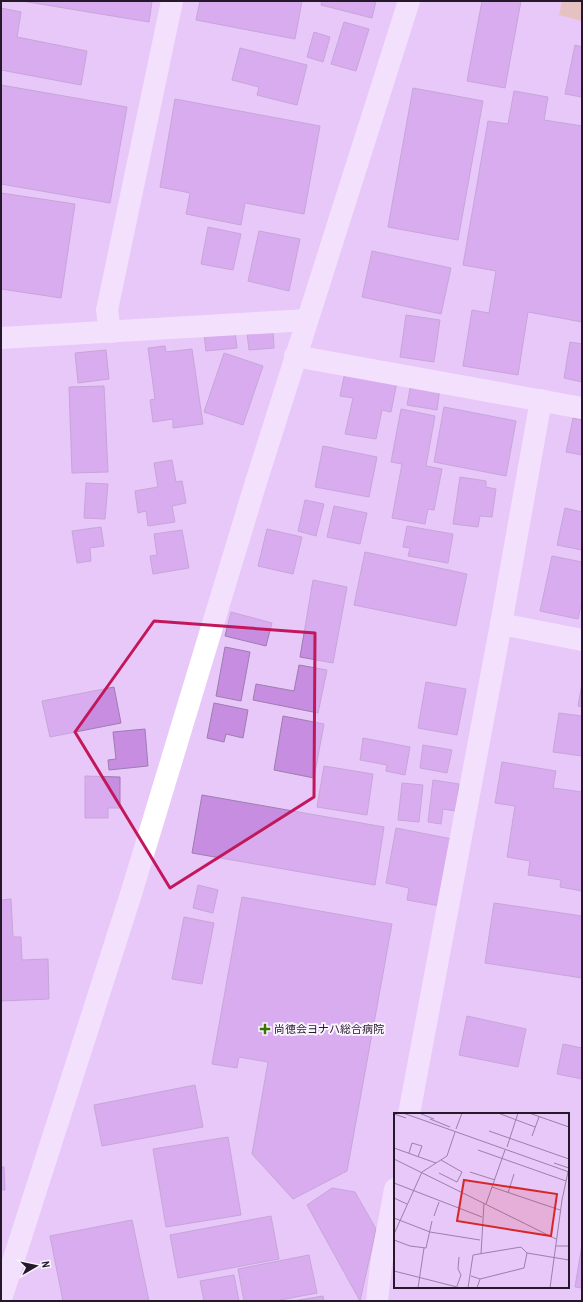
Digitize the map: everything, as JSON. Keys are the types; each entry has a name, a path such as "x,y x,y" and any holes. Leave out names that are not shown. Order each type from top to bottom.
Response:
{"street":[{"path":"110,332 107,310 172,1"},
{"path":"1,1299 131,894 295,356 409,1"},
{"path":"1,338 307,320"},
{"path":"295,356 582,408"},
{"path":"409,1113 501,624 541,400"},
{"path":"501,624 582,640"},
{"path":"378,1301 381,1265 394,1194"}],"highlighted area":[{"path":"154,621 315,633 314,797 170,888 75,732"}],"shaded area":[{"path":"562,1 582,1 582,21 559,15"}],"building":[{"path":"22,1 148,1 152,2 149,22"},
{"path":"200,1 302,1 295,39 196,20"},
{"path":"322,1 376,1 372,18 321,5"},
{"path":"482,1 521,1 505,88 467,81"},
{"path":"1,8 21,12 17,37 87,51 81,85 1,70"},
{"path":"344,22 369,29 356,71 331,64"},
{"path":"314,32 330,37 323,62 307,57"},
{"path":"575,45 582,47 582,97 565,94"},
{"path":"240,48 307,65 297,105 257,95 259,87 232,80"},
{"path":"1,85 127,107 110,203 1,184"},
{"path":"413,88 483,101 458,240 388,227"},
{"path":"514,91 548,97 544,120 582,126 582,322 528,312 518,375 463,366 472,310 489,313 496,271 463,265 488,121 508,124"},
{"path":"175,99 320,126 304,214 245,203 241,225 186,214 190,193 160,187"},
{"path":"1,193 75,204 61,298 1,289"},
{"path":"208,227 241,234 233,270 201,264"},
{"path":"259,231 300,239 289,291 248,281"},
{"path":"372,251 451,268 441,314 362,297"},
{"path":"406,315 440,320 434,362 400,357"},
{"path":"235,331 237,348 206,351 204,334"},
{"path":"273,331 274,348 249,350 247,333"},
{"path":"570,342 582,344 582,382 564,378"},
{"path":"165,346 166,352 192,349 203,424 173,428 173,419 153,422 150,400 155,399 148,348"},
{"path":"106,350 109,379 78,383 75,353"},
{"path":"224,353 263,366 243,425 204,412"},
{"path":"345,372 397,382 391,412 382,410 376,439 345,434 353,398 340,396"},
{"path":"411,383 440,388 437,410 407,405"},
{"path":"104,386 108,472 72,473 69,387"},
{"path":"444,407 516,421 506,476 434,462"},
{"path":"401,409 435,416 426,466 442,469 434,510 428,509 425,524 392,518 402,464 391,462"},
{"path":"573,418 582,420 582,455 566,452"},
{"path":"323,446 377,457 369,497 315,487"},
{"path":"172,460 176,482 182,481 186,503 172,506 175,522 148,526 146,511 138,513 135,491 158,487 154,463"},
{"path":"460,477 486,481 486,487 496,489 492,517 480,516 478,527 453,524"},
{"path":"86,483 108,484 105,519 84,518"},
{"path":"305,500 324,504 316,536 298,531"},
{"path":"334,506 367,513 360,544 327,537"},
{"path":"565,508 582,512 582,550 557,545"},
{"path":"407,526 453,534 448,563 408,556 410,548 403,547"},
{"path":"101,527 104,546 90,548 91,561 77,563 72,531"},
{"path":"267,529 302,537 293,574 258,566"},
{"path":"182,530 189,568 153,574 150,556 157,555 154,534"},
{"path":"365,552 467,574 456,626 354,605"},
{"path":"552,556 582,562 582,601 578,619 540,611"},
{"path":"313,580 347,587 333,663 300,657"},
{"path":"231,612 272,623 266,646 225,636"},
{"path":"225,647 250,652 241,701 216,696"},
{"path":"299,665 327,670 318,713 253,700 256,684 294,691"},
{"path":"426,682 466,689 457,735 418,728"},
{"path":"582,683 582,707 578,706"},
{"path":"114,687 121,723 50,737 42,701"},
{"path":"214,703 248,710 243,738 226,734 224,742 207,738"},
{"path":"559,713 582,716 582,756 553,752"},
{"path":"283,716 324,724 314,778 274,770"},
{"path":"145,729 148,766 109,770 108,760 116,759 113,732"},
{"path":"363,738 410,747 405,775 386,771 387,765 360,760"},
{"path":"423,745 452,750 447,773 420,768"},
{"path":"502,762 556,771 553,788 582,792 582,891 560,887 561,880 528,875 530,861 507,857 515,806 495,803"},
{"path":"324,766 373,774 367,815 317,807"},
{"path":"85,776 120,777 120,808 108,808 108,818 85,818"},
{"path":"433,780 459,784 456,811 443,809 441,824 428,822"},
{"path":"402,783 423,785 419,822 398,820"},
{"path":"202,795 384,827 375,885 192,853"},
{"path":"396,828 452,839 440,906 407,900 409,888 386,883"},
{"path":"198,885 218,890 213,913 193,908"},
{"path":"242,897 392,924 347,1171 293,1199 252,1154 268,1062 239,1057 237,1068 212,1064"},
{"path":"11,899 13,937 21,937 22,960 48,959 49,999 1,1001 1,900"},
{"path":"494,903 582,916 582,978 485,963"},
{"path":"184,917 214,923 202,984 172,979"},
{"path":"467,1016 526,1029 518,1067 459,1055"},
{"path":"563,1044 582,1048 582,1079 557,1074"},
{"path":"195,1085 203,1127 102,1146 94,1105"},
{"path":"228,1137 241,1215 166,1227 153,1149"},
{"path":"1,1167 4,1167 5,1190 1,1190"},
{"path":"332,1188 355,1192 376,1229 360,1301 307,1205"},
{"path":"271,1216 279,1259 178,1278 170,1235"},
{"path":"132,1220 149,1301 63,1301 50,1236"},
{"path":"582,1245 582,1288 575,1287"},
{"path":"309,1255 317,1293 275,1301 244,1301 238,1269"},
{"path":"234,1275 239,1301 204,1301 200,1281"},
{"path":"323,1296 324,1301 293,1301"}],"place":[{"name":"尚徳会ヨナハ総合病院","path":"265,1029"}]}
